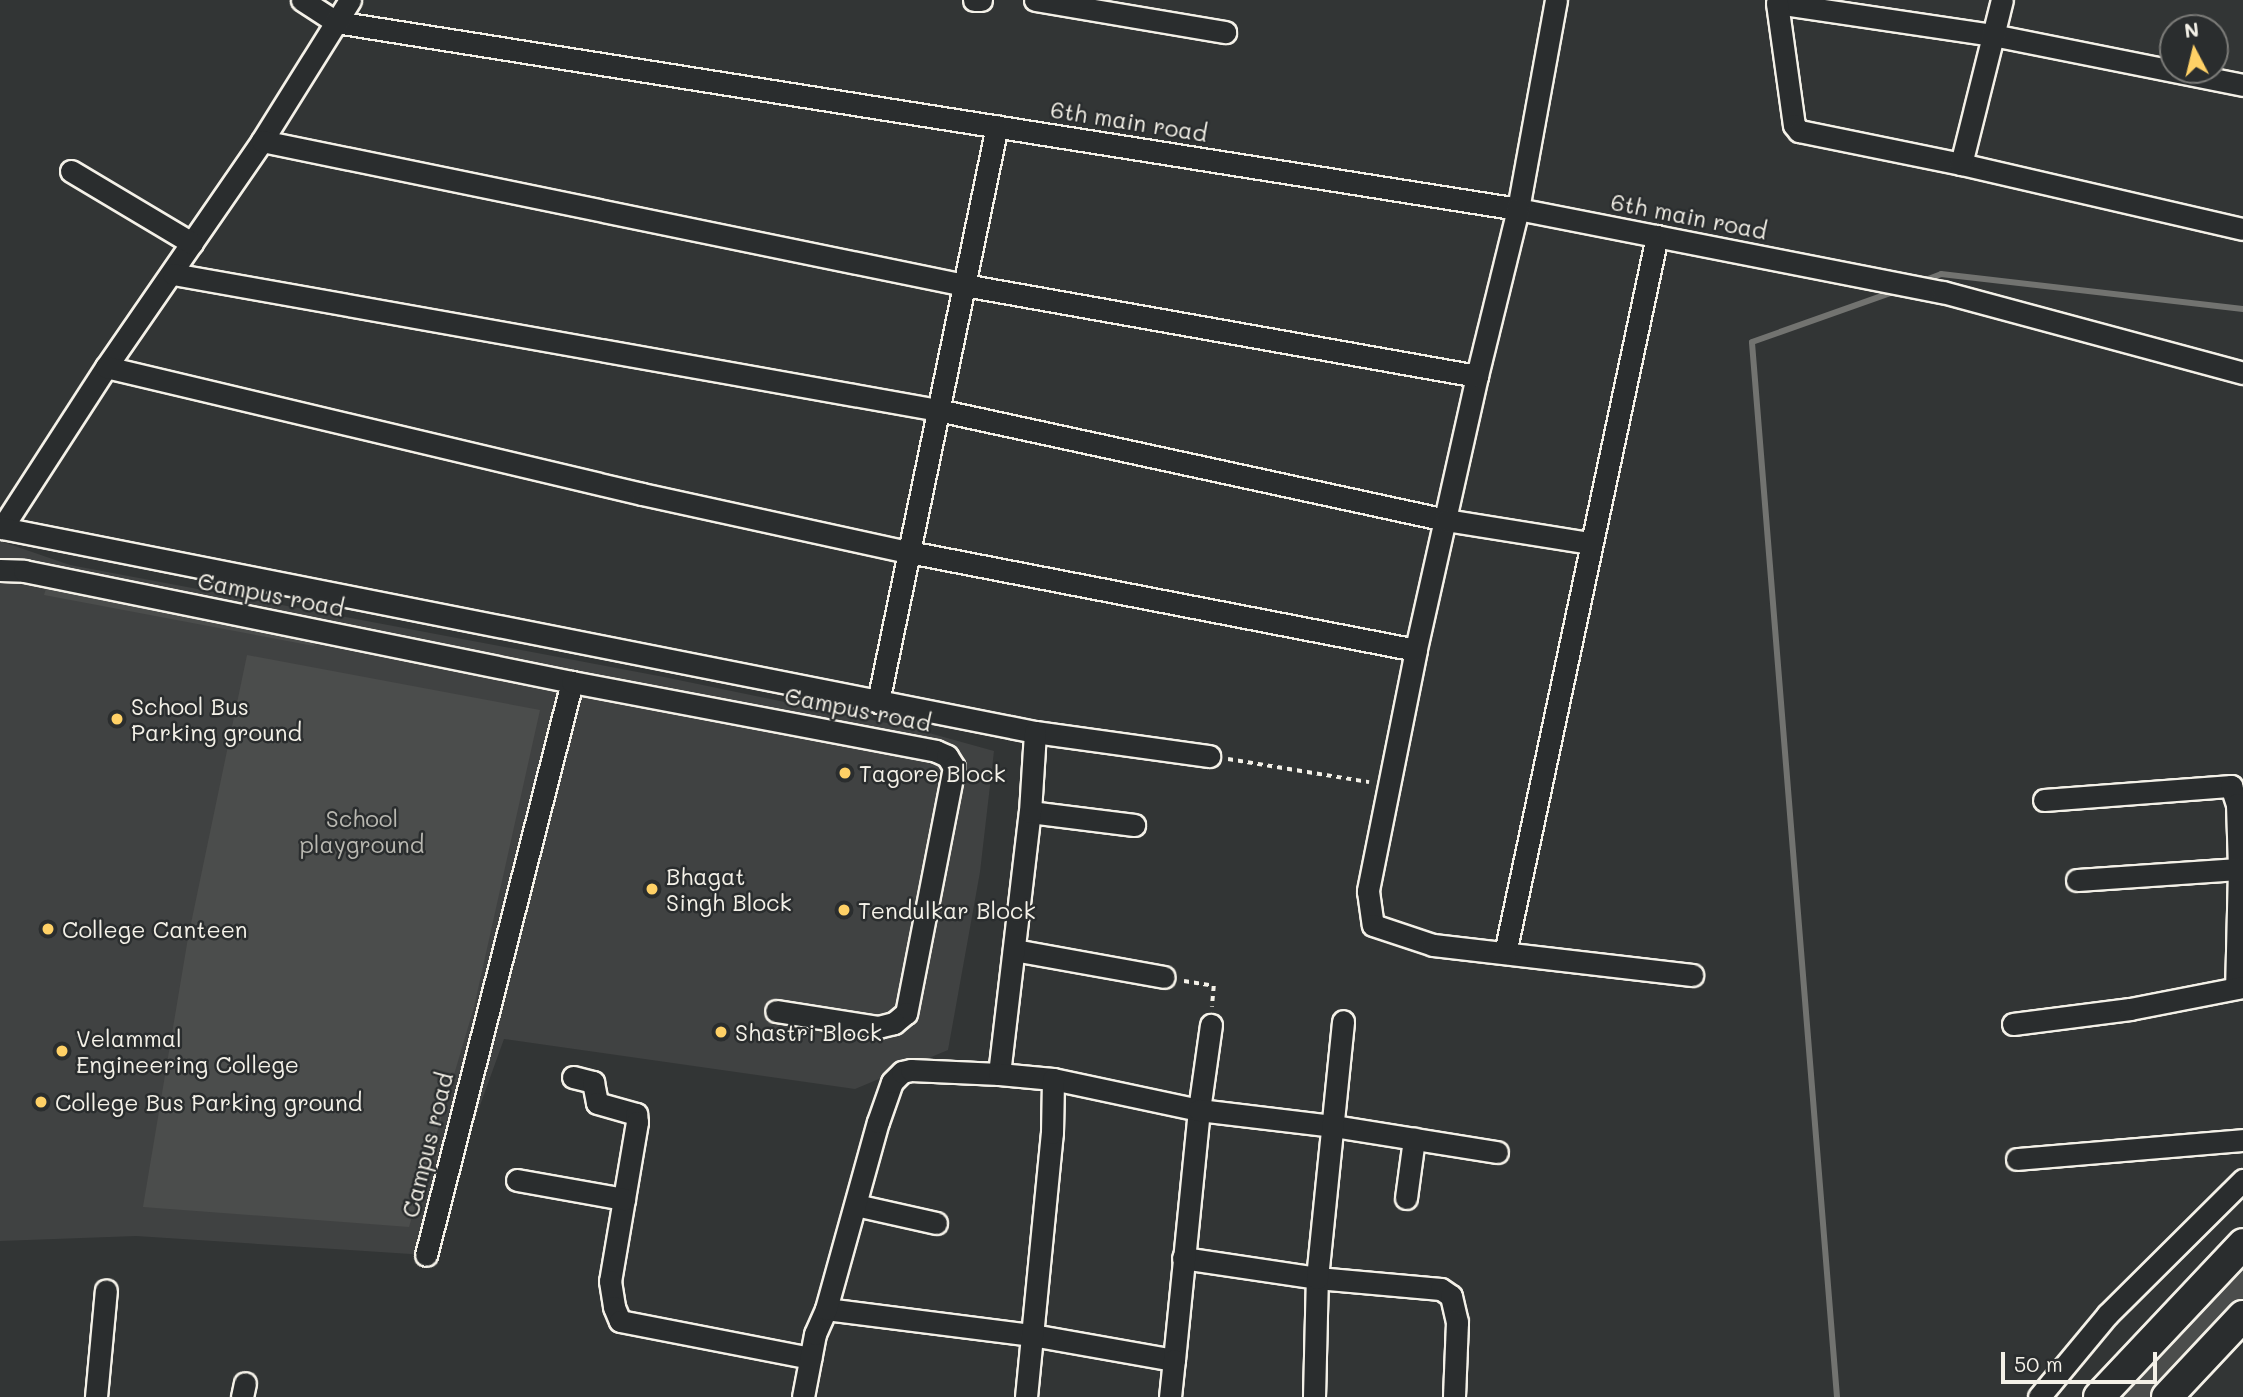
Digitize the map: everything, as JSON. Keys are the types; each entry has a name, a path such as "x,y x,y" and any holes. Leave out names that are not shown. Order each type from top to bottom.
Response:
{"highway":[{"path":"2099,1397 2243,1244"},
{"path":"2167,1397 2243,1316"}],"street":[{"path":"302,0 336,22"},
{"path":"350,0 262,141 173,274 106,367 1,529 1035,732 1209,756"},
{"path":"974,0 981,0"},
{"path":"1035,0 1225,32"},
{"path":"1556,0 1518,209 1477,376 1416,650 1368,891 1373,925 1433,945 1692,975"},
{"path":"1961,164 2003,0"},
{"path":"2243,85 1993,35 1771,1 1794,125 1799,131 1961,164 2243,229"},
{"name":"6th main road","path":"336,22 1518,209 1943,292 2243,373"},
{"path":"878,702 997,127"},
{"path":"262,141 964,285 1477,376"},
{"path":"71,171 192,243"},
{"path":"1504,953 1657,236"},
{"path":"173,274 939,410 1446,520 1590,543"},
{"path":"106,367 642,494 909,552 1416,650"},
{"name":"Campus road","path":"0,570 24,571 572,682 936,751 947,756 954,767 906,1013 894,1023 878,1027 776,1011"},
{"path":"750,715 757,678"},
{"name":"Campus road","path":"426,1255 572,682"},
{"path":"999,1074 1030,812 1035,732"},
{"path":"2013,1024 2130,1009 2239,988 2239,869 2236,804 2231,786 2044,800"},
{"path":"1030,812 1134,825"},
{"path":"2077,880 2239,869"},
{"path":"1014,950 1164,977"},
{"path":"1314,1397 1317,1278 1343,1021"},
{"path":"1170,1397 1199,1110 1211,1025"},
{"path":"803,1397 815,1334 826,1309 878,1122 897,1076 911,1070 1053,1079 1199,1110 1334,1126 1497,1152"},
{"path":"573,1077 593,1082 597,1102 636,1114 637,1122 610,1281 614,1307 621,1321 810,1357"},
{"path":"1026,1397 1052,1133 1053,1079"},
{"path":"1406,1198 1414,1139"},
{"path":"2017,1159 2243,1140"},
{"path":"517,1180 624,1199"},
{"path":"2039,1397 2107,1315 2243,1180"},
{"path":"856,1205 936,1223"},
{"path":"1184,1258 1317,1278 1431,1288 1451,1296 1457,1322 1454,1397"},
{"path":"96,1397 106,1290"},
{"path":"826,1309 1032,1335 1174,1360"}],"path":[{"path":"1209,756 1389,785"},
{"path":"1164,977 1214,986"}],"shaded area":[{"path":"0,541 70,565 664,677 911,728 994,751 980,872 948,1050 855,1089 504,1039 426,1255 136,1236 0,1241"}],"green space":[{"path":"49,579 319,630 314,646 44,595"},
{"name":"School playground","path":"247,655 540,710 474,1007 409,1227 143,1207 188,938"},
{"path":"2243,1255 2243,1301 2153,1397 2114,1397"}],"waterway":[{"path":"1923,281 1941,274 2243,309"},
{"path":"1837,1397 1752,342 1896,291"}],"place":[{"name":"School Bus Parking ground","path":"117,719"},
{"name":"Tagore Block","path":"845,773"},
{"name":"Bhagat Singh Block","path":"652,889"},
{"name":"Tendulkar Block","path":"844,910"},
{"name":"College Canteen","path":"48,929"},
{"name":"Shastri Block","path":"721,1032"},
{"name":"Velammal Engineering College","path":"62,1051"},
{"name":"College Bus Parking ground","path":"41,1102"}]}
